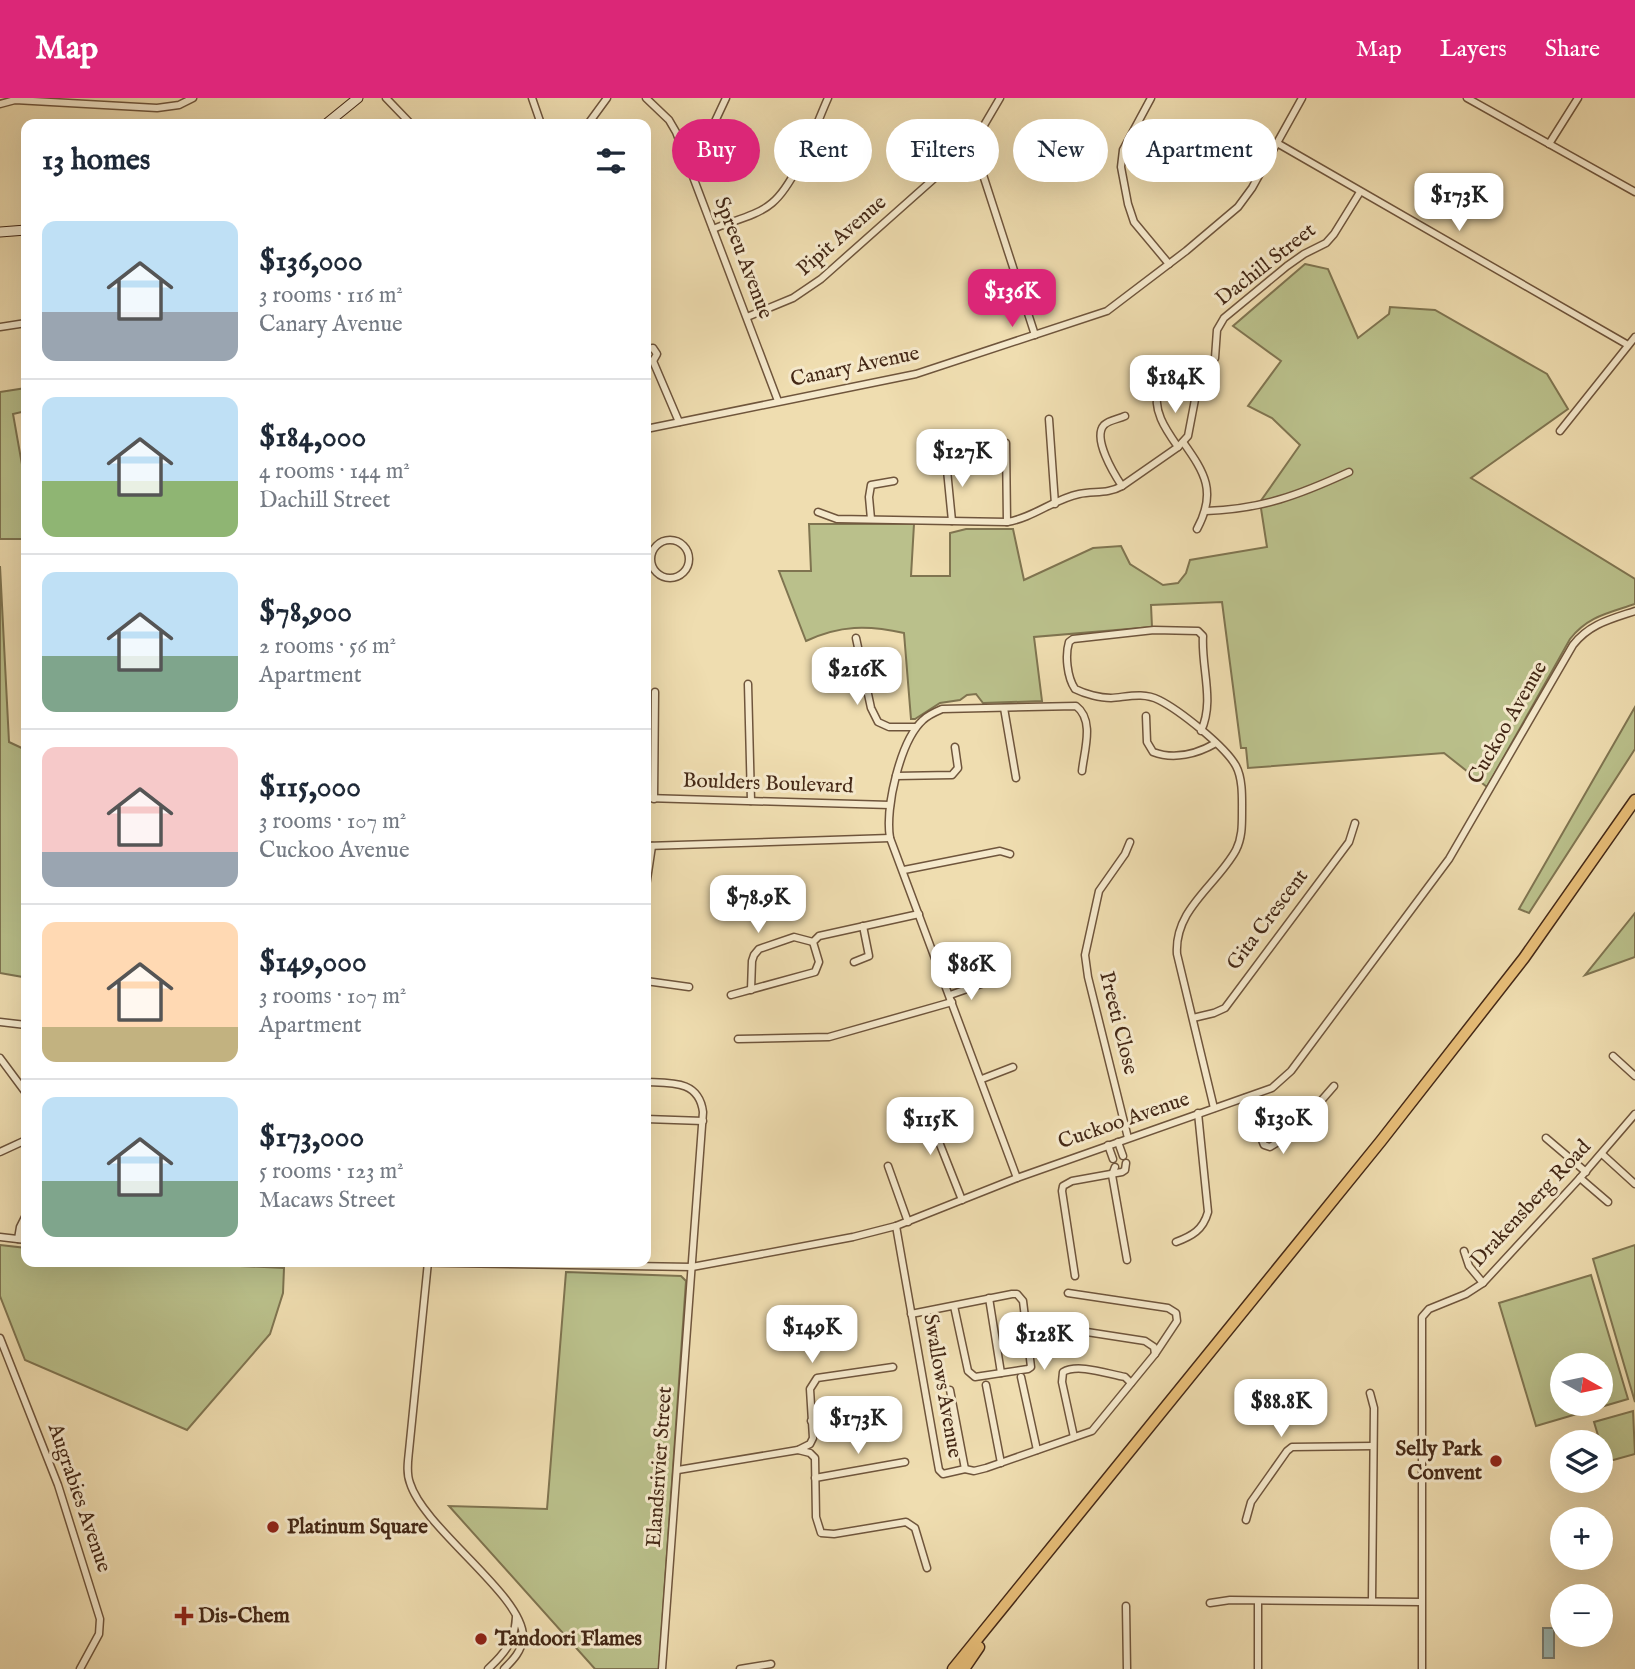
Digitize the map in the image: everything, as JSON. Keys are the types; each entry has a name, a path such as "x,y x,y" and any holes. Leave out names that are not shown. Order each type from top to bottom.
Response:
{"highway":[{"path":"953,1669 1381,1141 1524,958 1635,800"},
{"path":"964,1669 1002,1609"}],"street":[{"path":"0,104 16,99 157,108 179,105 193,98"},
{"path":"332,119 358,98"},
{"path":"386,98 406,119"},
{"path":"532,98 539,119"},
{"path":"592,119 607,98"},
{"name":"Spreeu Avenue","path":"646,98 672,126"},
{"path":"716,119 726,98"},
{"path":"713,229 763,209 780,195 794,173 828,98"},
{"name":"Pipit Avenue","path":"988,119 1000,98"},
{"path":"1151,98 1123,150 1121,167 1134,222 1169,264"},
{"name":"Canary Avenue","path":"1277,143 1302,98"},
{"path":"1468,98 1635,192"},
{"path":"1549,144 1577,98"},
{"path":"1277,143 1628,345"},
{"name":"Spreeu Avenue","path":"695,182 778,401"},
{"name":"Pipit Avenue","path":"747,317 776,307 806,290 930,182"},
{"path":"985,182 1035,335"},
{"name":"Canary Avenue","path":"651,428 916,374 1107,311 1238,207 1255,182"},
{"name":"Dachill Street","path":"1180,444 1190,428 1196,389 1215,358 1217,330 1221,323 1234,308 1287,266 1326,243 1360,192"},
{"path":"0,230 21,230"},
{"path":"0,327 21,324"},
{"path":"1560,431 1635,337"},
{"path":"651,348 656,351 656,357 651,359"},
{"path":"651,364 679,422"},
{"path":"1168,381 1159,388 1156,404 1164,424 1205,477 1208,486 1206,511 1197,529"},
{"path":"1122,486 1104,453 1101,434 1102,427 1107,423 1125,416"},
{"path":"1049,419 1055,504"},
{"path":"1006,443 1007,522"},
{"path":"818,512 837,519 1007,522 1075,495 1114,491 1180,444"},
{"path":"952,521 947,470 956,464 975,460"},
{"path":"1206,511 1267,504 1307,491 1349,472"},
{"path":"871,519 871,485 894,481"},
{"path":"651,557 662,542 678,542 688,554 688,565 677,577 662,577 651,567"},
{"name":"Cuckoo Avenue","path":"648,1267 692,1268 853,1237 895,1226 1017,1178 1272,1088 1286,1077 1439,874 1465,834 1560,666 1581,635 1593,626 1635,611"},
{"path":"1200,731 1207,709 1207,693 1203,636 1198,631 1164,630 1073,639 1068,647 1072,685 1081,692 1108,698 1132,695 1153,698 1216,743 1237,767 1242,828 1236,850 1208,884 1178,930 1177,954 1214,1108"},
{"path":"856,638 871,708 878,722 890,727 916,727"},
{"path":"748,684 751,801"},
{"path":"654,799 655,692"},
{"path":"1017,1178 890,838 890,805 896,776 916,727 942,709 1071,706 1080,709 1087,733 1082,771"},
{"path":"1004,708 1016,778"},
{"path":"1146,716 1147,742 1149,748 1158,754 1192,753 1216,743"},
{"path":"896,776 953,775 957,768 956,747"},
{"name":"Boulders Boulevard","path":"651,799 890,805"},
{"name":"Gita Crescent","path":"1193,1018 1225,1008 1349,842 1355,823"},
{"path":"651,846 890,838"},
{"name":"Preeti Close","path":"1128,1138 1088,977 1085,955 1099,891 1125,854 1130,842"},
{"path":"904,870 1000,851 1010,854"},
{"path":"813,943 819,936 919,914"},
{"path":"854,962 869,956 863,926"},
{"path":"751,990 752,961 759,949 794,937 813,943"},
{"path":"731,995 815,972 819,962 813,943"},
{"path":"651,982 689,987"},
{"path":"738,1039 829,1037 951,998 984,983"},
{"path":"0,1022 21,1024"},
{"path":"1613,1056 1635,1076"},
{"path":"0,1058 21,1086"},
{"path":"982,1079 1013,1068"},
{"path":"651,1082 690,1086 702,1105 703,1121 651,1119"},
{"path":"1245,1098 1264,1145 1270,1147 1293,1133 1334,1086"},
{"path":"924,1104 962,1200"},
{"path":"1176,1242 1197,1232 1205,1222 1208,1212 1199,1113"},
{"name":"Drakensberg Road","path":"1422,1669 1422,1317 1429,1308 1466,1294 1483,1283 1586,1172 1635,1114"},
{"name":"Elandsrivier Street","path":"662,1669 703,1121"},
{"path":"1546,1138 1586,1172"},
{"path":"0,1152 21,1142"},
{"path":"1075,1276 1063,1186 1072,1181 1122,1172 1124,1159 1118,1142"},
{"path":"1108,1145 1114,1163 1115,1172 1112,1175 1127,1260"},
{"path":"1602,1154 1635,1184"},
{"path":"888,1166 908,1222"},
{"path":"1580,1178 1608,1202"},
{"name":"Swallows Avenue","path":"895,1226 938,1467 943,1474 965,1469 974,1471 1092,1430 1155,1353 1177,1321 1174,1311 1068,1293"},
{"path":"0,1237 21,1239"},
{"path":"1464,1251 1469,1266 1483,1283"},
{"path":"427,1267 409,1451 409,1480 423,1506 516,1615 521,1625 522,1642 517,1656 505,1669"},
{"path":"911,1314 1017,1294 1023,1301 1031,1367 975,1377 971,1375 954,1306"},
{"path":"989,1298 1000,1373"},
{"path":"1061,1328 1145,1341 1152,1344 1155,1353"},
{"name":"Augrabies Avenue","path":"0,1338 54,1474 100,1619 99,1634 80,1669"},
{"path":"678,1469 798,1450 810,1444 813,1437 810,1390 817,1378 893,1367"},
{"path":"1074,1437 1062,1382 1064,1371 1073,1368 1125,1377 1130,1383"},
{"path":"1021,1377 1037,1450"},
{"path":"986,1385 1001,1463"},
{"path":"950,1390 965,1469"},
{"path":"1370,1393 1374,1408 1372,1600"},
{"path":"811,1421 896,1410"},
{"path":"1246,1520 1251,1502 1292,1447 1373,1446"},
{"path":"798,1450 810,1453 814,1458 816,1517 821,1533 834,1534 901,1522 911,1524 915,1528 928,1568"},
{"path":"815,1478 905,1462"},
{"path":"1210,1603 1230,1600 1421,1602"},
{"path":"1258,1601 1258,1669"},
{"path":"1126,1606 1127,1669"},
{"path":"488,1669 509,1647 515,1630 516,1615"},
{"path":"740,1669 771,1664"}],"green space":[{"path":"1305,264 1328,269 1358,338 1389,314 1390,307 1435,310 1547,374 1568,409 1471,478 1635,579 1635,604 1592,620 1570,639 1487,787 1444,753 1248,768 1246,748 1241,748 1222,602 1151,605 1152,627 1034,637 1042,701 983,703 976,694 967,695 960,700 940,703 915,719 911,719 904,633 854,628 842,629 806,641 779,571 811,571 809,524 914,524 911,576 950,576 950,533 966,529 1013,529 1024,580 1093,548 1121,546 1130,564 1163,585 1178,583 1186,573 1190,560 1267,547 1260,502 1300,445 1272,418 1248,406 1281,361 1233,326"},
{"path":"21,389 21,412 13,414 21,459 21,539 0,539 0,392"},
{"path":"0,566 9,742 21,748 21,977 0,973"},
{"path":"1635,707 1635,749 1529,913 1519,909"},
{"path":"1635,913 1635,957 1585,975"},
{"path":"0,1245 21,1247 21,1267 284,1268 283,1293 270,1334 187,1430 25,1360 0,1296"},
{"path":"1635,1245 1635,1402 1593,1259"},
{"path":"566,1272 681,1276 686,1281 659,1669 595,1669 449,1506 547,1509"},
{"path":"1591,1275 1628,1399 1614,1403 1614,1353 1550,1353 1550,1416 1570,1416 1536,1426 1499,1303"},
{"path":"1633,1411 1635,1454 1613,1460 1613,1430 1596,1430 1594,1422"}],"water":[{"path":"1543,1628 1550,1628 1550,1647 1554,1647 1554,1658 1543,1658"}],"place":[{"name":"Selly Park Convent","path":"1496,1461"},
{"name":"Platinum Square","path":"273,1527"},
{"name":"Dis-Chem","path":"184,1616"},
{"name":"Tandoori Flames","path":"481,1639"}]}
